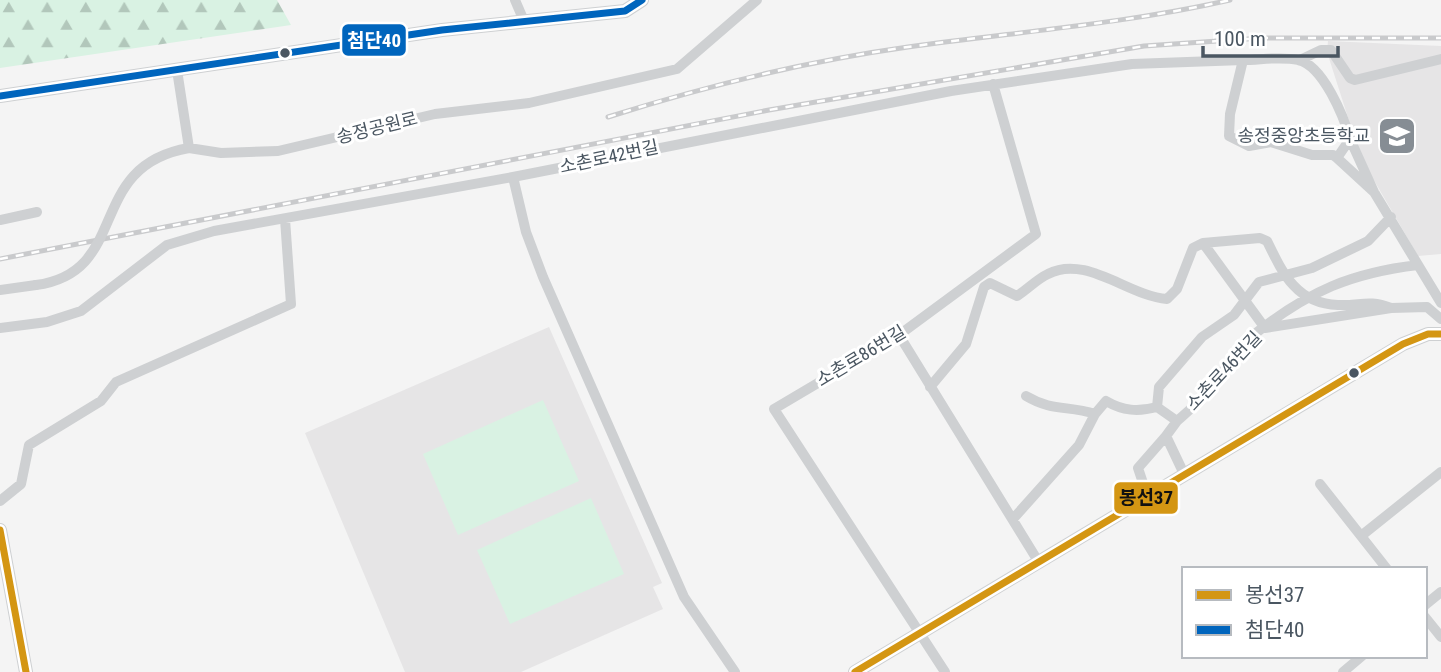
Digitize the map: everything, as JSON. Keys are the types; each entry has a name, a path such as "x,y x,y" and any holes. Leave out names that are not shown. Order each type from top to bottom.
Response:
{"street":[{"path":"516,0 524,21"},
{"path":"0,96 429,32 625,11 642,0"},
{"name":"송정공원로","path":"0,290 36,285 65,277 89,259 120,192 135,171 156,157 189,148 221,153 278,151 435,114 529,103 677,69 757,0"},
{"name":"소촌로42번길","path":"0,328 47,322 81,311 167,245 214,231 513,177 993,84 1132,64 1300,60 1321,50 1331,50 1355,80 1441,59"},
{"path":"1243,60 1230,114 1229,136 1249,146 1271,142 1312,155 1333,155 1374,192"},
{"path":"1300,60 1329,90 1342,111 1350,139 1374,192 1441,303"},
{"path":"177,70 189,148"},
{"name":"소촌로86번길","path":"921,632 774,409 899,335 1036,234 993,84"},
{"path":"1337,159 1350,139"},
{"path":"513,177 542,277 684,597 735,672"},
{"path":"0,220 37,212"},
{"path":"1284,277 1312,268 1368,241 1391,217"},
{"path":"0,501 21,484 29,445 101,401 116,382 291,304 285,219"},
{"path":"930,387 966,344 984,286 990,283 1017,296 1047,274 1074,267 1147,296 1167,299 1177,289 1194,248 1203,243 1259,238 1267,241 1284,277 1307,298 1338,305 1369,301 1391,308"},
{"path":"1203,243 1265,328 1391,308 1427,307 1441,319"},
{"path":"1307,298 1338,281 1383,269 1418,265"},
{"name":"소촌로46번길","path":"1157,407 1159,387 1202,337 1234,315 1259,282 1284,277"},
{"name":"소촌로46번길","path":"1148,498 1138,468 1177,421 1204,396 1256,332 1307,298"},
{"path":"855,672 1402,344 1428,334 1441,334"},
{"path":"899,335 1038,561"},
{"path":"1027,397 1055,409 1079,408 1095,414"},
{"path":"1013,519 1079,445 1095,414 1106,401 1117,407 1140,411 1157,407 1177,421"},
{"path":"1166,436 1185,476"},
{"path":"1362,536 1441,472"},
{"path":"1320,484 1385,567"},
{"path":"0,530 26,672"},
{"path":"1427,603 1441,592"},
{"path":"1427,620 1441,637"},
{"path":"921,632 945,672"},
{"path":"1343,672 1360,658"}],"shaded area":[{"name":"송정중앙초등학교","path":"1328,41 1441,46 1441,254 1418,256 1361,158 1327,52"},
{"path":"549,327 662,583 653,587 663,609 521,672 405,672 305,433"}],"green space":[{"path":"0,0 277,0 291,25 0,68"},
{"path":"543,400 579,481 458,535 423,454"},
{"path":"591,498 624,574 510,624 477,550"}],"railway":[{"path":"608,117 719,85 832,59 1110,21 1230,0"},
{"path":"0,259 769,110 1144,46 1262,38 1441,38"}],"transit line":[{"name":"첨단40","path":"0,96 442,30 625,11 642,0"},
{"name":"봉선37","path":"855,672 1403,344 1428,334 1441,334"},
{"name":"봉선37","path":"0,530 26,672"}],"place":[{"name":"송정중앙초등학교","path":"1397,136"}]}
